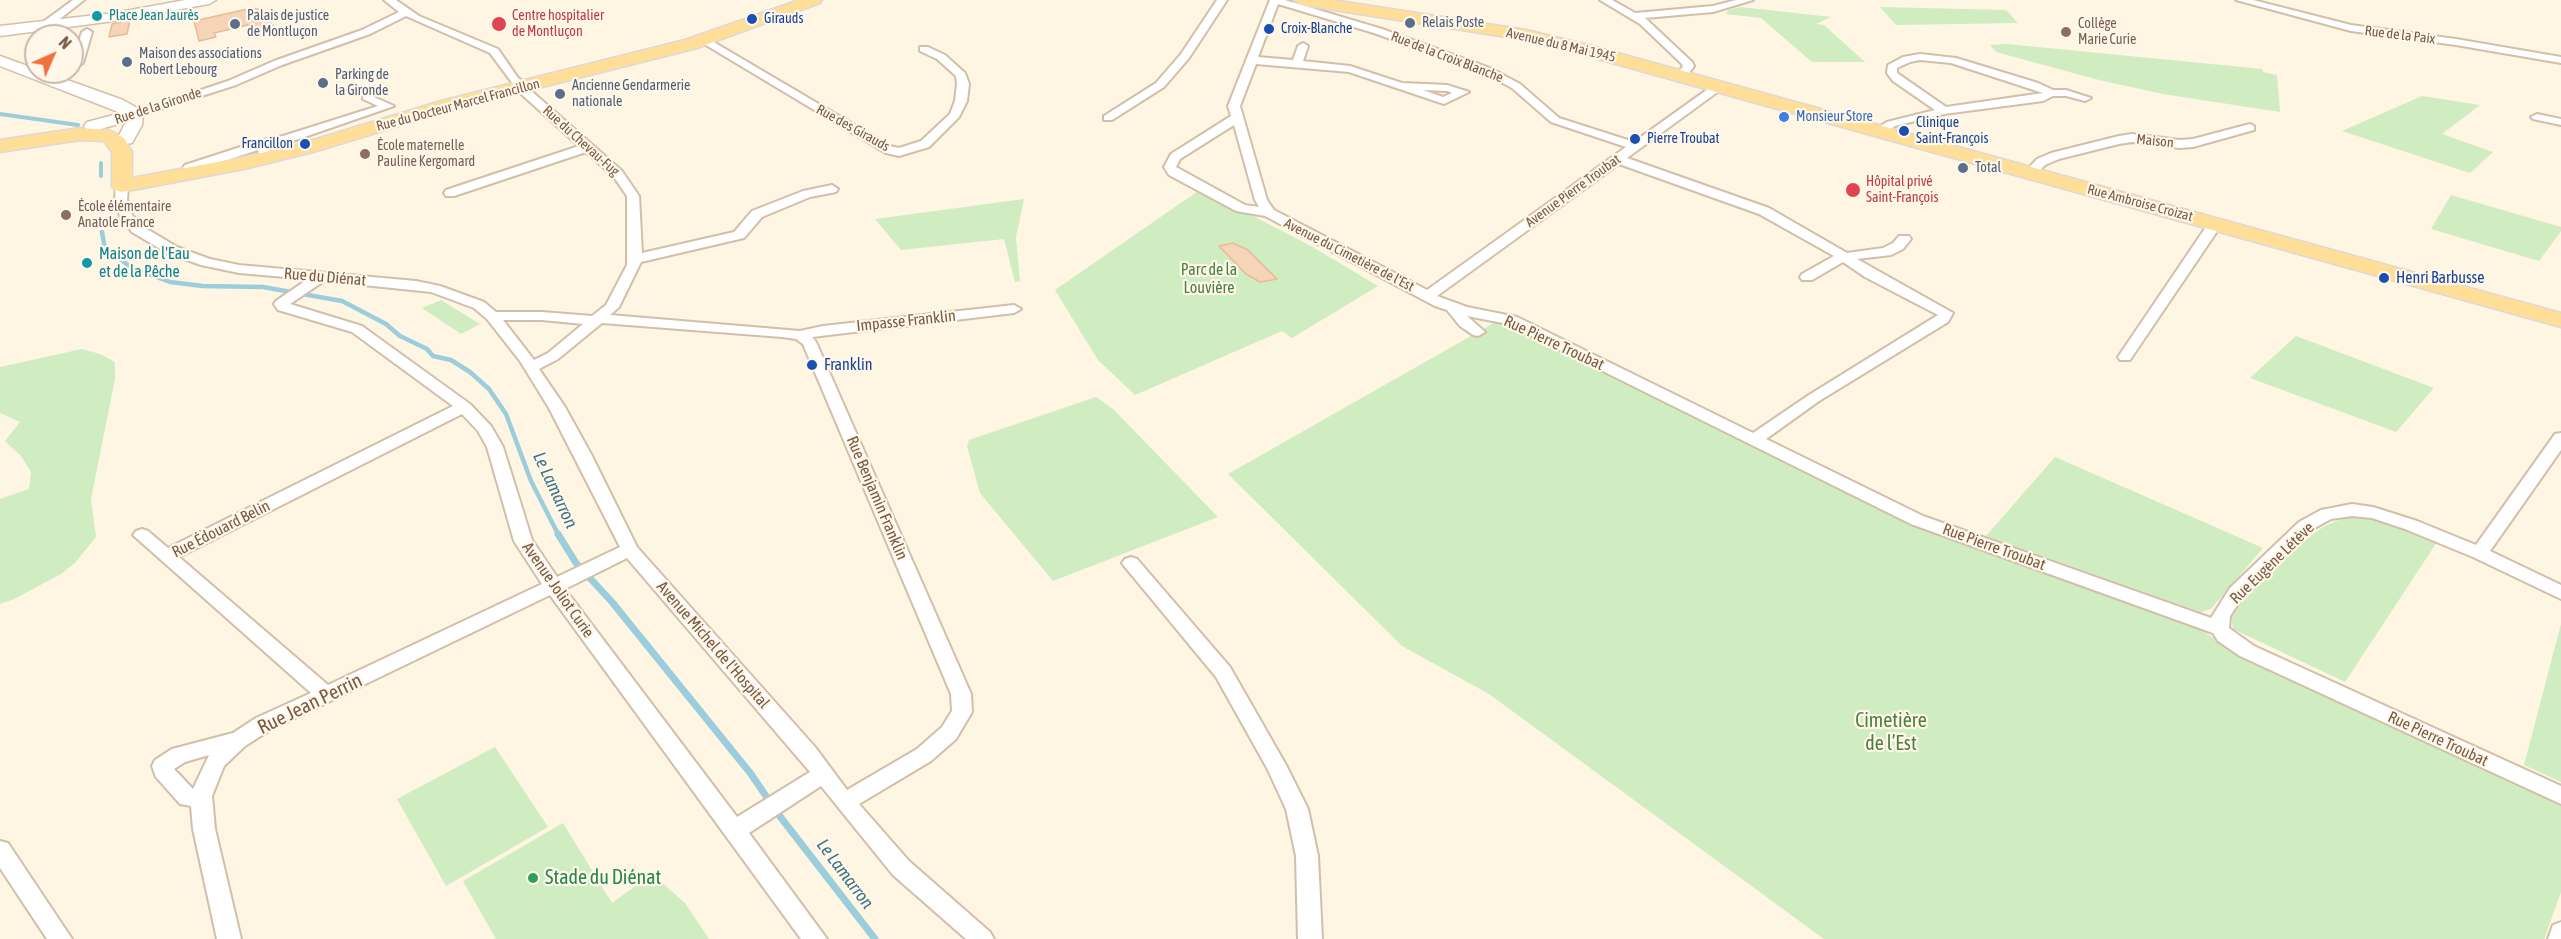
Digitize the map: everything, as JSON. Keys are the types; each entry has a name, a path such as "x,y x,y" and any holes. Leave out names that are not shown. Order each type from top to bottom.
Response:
{"main road":[{"path":"64,24 209,0"},
{"name":"Rue du Docteur Marcel Francillon","path":"116,148 159,172 344,137 448,105 698,42 814,0"},
{"name":"Avenue du 8 Mai 1945","path":"1302,0 1526,35 1719,86"},
{"path":"0,32 24,29"},
{"path":"0,61 24,67"},
{"path":"5,145 80,134 116,148 134,125 135,114 73,84"},
{"name":"Rue Ambroise Croizat","path":"1719,86 2561,320"},
{"name":"Rue de la Gironde","path":"116,148 135,114"},
{"name":"Rue du Docteur Marcel Francillon","path":"116,148 263,153"}],"street":[{"path":"47,24 79,0"},
{"name":"Rue du Chevau-Fug","path":"389,0 410,16 494,51 514,80 523,86 523,90 618,174 633,196 634,265 612,307 554,356 530,368"},
{"path":"1605,0 1644,22 1687,62 1689,66 1681,76"},
{"path":"1635,16 1713,9 1748,0"},
{"name":"Rue de la Paix","path":"2241,0 2350,28 2456,42 2561,60"},
{"name":"Avenue du Cimetière de l'Est","path":"1280,1 1270,11 1234,106 1261,200 1269,213 1428,296"},
{"name":"Rue de la Croix Blanche","path":"1280,1 1378,31 1488,71 1516,86 1555,120 1634,146"},
{"path":"1108,118 1160,85 1185,56 1219,3"},
{"name":"Rue de la Gironde","path":"135,114 232,83 278,63 366,32 390,21 410,16"},
{"path":"84,42 87,32"},
{"name":"Rue des Girauds","path":"698,42 886,149 899,152 925,144 955,115 961,101 963,84 961,75 941,57 924,49"},
{"path":"1297,63 1303,46"},
{"path":"1944,111 1897,79 1892,73 1892,67 1907,59 1920,57 1952,60 2034,85 2052,93 2067,93 2085,98"},
{"path":"1252,60 1350,69 1404,86"},
{"name":"Avenue Pierre Troubat","path":"1428,296 1719,86"},
{"path":"1880,131 1892,124 1944,111 2043,98 2052,93"},
{"path":"263,153 286,139 388,106 367,97"},
{"path":"2537,117 2561,122"},
{"path":"1236,118 1175,157 1170,167 1173,172 1241,208 1269,213"},
{"name":"Maison","path":"2030,173 2041,162 2055,156 2119,140 2132,138 2180,144 2193,143 2250,128"},
{"path":"450,192 588,147"},
{"name":"Rue du Diénat","path":"116,148 121,200 126,216 137,229 172,250 206,262 239,269 416,285 435,289 479,305 492,316"},
{"path":"1617,159 1764,211 1822,242 1870,274 1943,309 1946,316 1814,398 1755,440"},
{"path":"635,258 739,235 757,214 771,207 807,194 832,189"},
{"path":"2125,357 2215,224"},
{"path":"1807,277 1843,257 1886,252 1898,246 1904,239"},
{"name":"Avenue Joliot Curie","path":"321,277 286,300 281,304 283,307 357,329 464,407 485,429 495,447 523,541 553,586 815,939"},
{"name":"Rue Pierre Troubat","path":"1428,296 1452,307 1512,320 1917,520 2220,628 2225,636 2247,651 2561,795"},
{"path":"1452,307 1465,323 1478,332"},
{"name":"Impasse Franklin","path":"800,335 823,330 1014,309"},
{"path":"492,316 565,317 800,335"},
{"name":"Avenue Michel de l'Hospital","path":"492,316 557,407 630,550 808,753 844,802 901,868 982,939"},
{"name":"Rue Benjamin Franklin","path":"800,335 809,342 961,694 962,712 949,733 924,755 844,802"},
{"name":"Rue Édouard Belin","path":"327,695 166,556 464,407"},
{"path":"2478,553 2561,438"},
{"name":"Rue Eugène Létève","path":"2220,628 2221,615 2236,593 2305,526 2326,514 2352,510 2373,513 2411,525 2561,592"},
{"path":"142,535 166,556"},
{"name":"Rue Jean Perrin","path":"229,939 204,829 201,796 206,780 218,760 238,740 263,724 630,550"},
{"path":"1131,563 1223,672 1276,765 1297,809 1307,856 1310,939"},
{"path":"201,796 187,798 163,771 162,766 179,755 238,740"},
{"path":"735,830 823,774"},
{"path":"0,850 60,939"},
{"path":"2560,939 2561,932"}],"green space":[{"path":"1741,7 1831,17 1816,24 1824,25 1865,62 1812,62 1761,18 1726,14 1728,10"},
{"path":"1880,7 2006,10 2018,23 1896,25"},
{"path":"2007,44 2262,69 2263,72 2277,75 2280,112 2163,94 2099,80 1996,52 1990,45"},
{"path":"2422,96 2480,105 2442,134 2493,152 2470,173 2342,131"},
{"name":"Parc de la Louvière","path":"1201,189 1311,246 1378,286 1292,338 1282,331 1135,395 1098,360 1055,290"},
{"path":"2451,195 2561,227 2561,231 2539,261 2431,229"},
{"path":"1024,199 1016,237 1020,281 1015,282 1004,239 901,250 875,219"},
{"path":"441,300 480,324 461,334 422,308"},
{"name":"Cimetière de l’Est","path":"1499,320 1914,523 2186,621 2225,645 2561,803 2561,892 2544,939 1824,939 1489,694 1402,646 1228,474"},
{"path":"2296,336 2434,388 2396,432 2250,378"},
{"path":"82,349 100,354 115,362 115,379 91,499 96,537 75,563 61,574 0,604 0,499 29,489 31,472 21,456 5,441 20,422 0,413 0,367"},
{"path":"1096,397 1113,409 1218,517 1053,581 980,493 967,446 969,440"},
{"path":"2055,457 2263,548 2211,609 2201,612 1986,536"},
{"path":"2346,517 2365,517 2390,523 2437,542 2345,682 2233,629 2231,614 2283,557 2323,527"},
{"path":"2561,624 2561,782 2524,765"},
{"path":"495,747 548,827 446,886 397,799"},
{"name":"Stade du Diénat","path":"563,823 612,903 652,874 685,903 709,939 496,939 463,881"}],"building":[{"name":"Palais de justice de Montluçon","path":"252,8 261,10 276,30 259,33 252,24 214,33 216,37 199,41 194,21"},
{"path":"130,20 127,34 109,37 112,24"},
{"path":"1233,243 1248,250 1277,279 1260,282 1246,274 1219,246"}],"waterway":[{"name":"Le Lamarron","path":"0,114 78,125"},
{"name":"Le Lamarron","path":"101,163 101,176"},
{"name":"Le Lamarron","path":"102,232 105,249 128,265 148,274 170,282 203,286 263,287 342,301 386,324 400,336 427,349 433,356 451,360 470,372 489,389 506,414 531,481 559,536"},
{"name":"Le Lamarron","path":"558,534 576,563 612,602 751,774 770,802"},
{"name":"Le Lamarron","path":"775,810 875,939"}],"place":[{"name":"Place Jean Jaurès","path":"97,16"},
{"name":"Girauds","path":"752,19"},
{"name":"Relais Poste","path":"1410,23"},
{"name":"Palais de justice de Montluçon","path":"235,24"},
{"name":"Centre hospitalier de Montluçon","path":"499,24"},
{"name":"Croix-Blanche","path":"1269,29"},
{"name":"Collège Marie Curie","path":"2066,32"},
{"name":"Maison des associations Robert Lebourg","path":"127,62"},
{"name":"Parking de la Gironde","path":"323,83"},
{"name":"Ancienne Gendarmerie nationale","path":"560,94"},
{"name":"Monsieur Store","path":"1784,117"},
{"name":"Clinique Saint-François","path":"1904,131"},
{"name":"Pierre Troubat","path":"1635,139"},
{"name":"Francillon","path":"305,144"},
{"name":"École maternelle Pauline Kergomard","path":"365,154"},
{"name":"Total","path":"1963,168"},
{"name":"Hôpital privé Saint-François","path":"1853,190"},
{"name":"École élémentaire Anatole France","path":"66,215"},
{"name":"Maison de l'Eau et de la Pêche","path":"87,263"},
{"name":"Henri Barbusse","path":"2384,278"},
{"name":"Franklin","path":"812,365"},
{"name":"Stade du Diénat","path":"533,878"}]}
